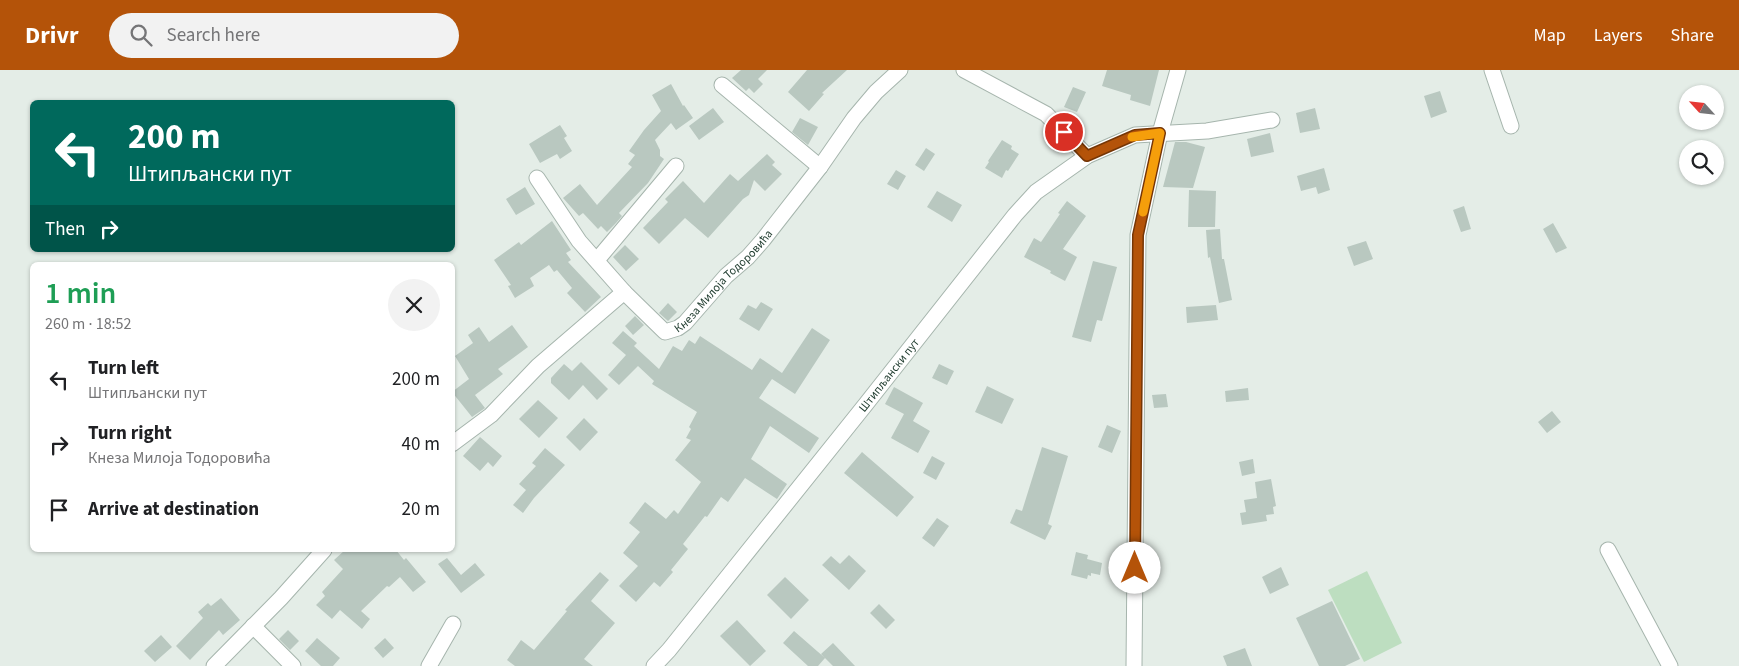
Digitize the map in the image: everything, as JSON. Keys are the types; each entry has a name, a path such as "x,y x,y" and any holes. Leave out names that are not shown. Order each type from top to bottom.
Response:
{"street":[{"name":"Кнеза Милоја Тодоровића","path":"624,292 665,332 678,328 698,310 726,276 748,257 763,240 820,167 854,118 876,92 900,70"},
{"path":"964,70 1046,114 1087,156"},
{"path":"1134,666 1138,235 1160,133 1178,70"},
{"path":"1492,70 1511,126"},
{"path":"722,85 820,167"},
{"name":"Штипљански пут","path":"654,666 669,650 860,412 1014,215 1036,192 1087,156 1135,135 1207,131 1272,120"},
{"path":"597,260 676,166"},
{"path":"455,437 491,415 538,366 624,292 569,228 536,178"},
{"path":"1608,550 1670,666"},
{"path":"214,666 322,552"},
{"path":"429,666 452,624"},
{"path":"253,626 293,666"}],"green space":[{"path":"1367,571 1402,643 1364,662 1328,590"}],"building":[{"path":"741,70 767,70 758,79 763,84 754,93 749,88 746,91 732,78"},
{"path":"807,70 847,70 822,93 824,94 809,111 788,92"},
{"path":"1107,70 1159,70 1150,106 1130,100 1131,95 1102,86"},
{"path":"671,84 683,106 693,118 676,130 671,123 655,140 660,150 660,156 664,159 648,183 619,213 622,216 616,223 607,232 601,226 598,229 583,213 579,216 563,198 580,184 597,205 632,167 628,164 635,155 629,151 661,111 652,95"},
{"path":"1073,87 1086,92 1077,112 1064,107"},
{"path":"1440,91 1447,112 1431,118 1424,96"},
{"path":"713,108 724,122 699,140 689,126"},
{"path":"1315,108 1320,129 1300,133 1296,113"},
{"path":"800,118 818,127 808,145 792,132"},
{"path":"560,125 567,136 564,138 572,151 560,159 557,154 540,163 529,144"},
{"path":"1270,133 1274,152 1251,157 1247,139"},
{"path":"1002,140 1012,146 1011,149 1019,154 1002,178 985,168"},
{"path":"1175,142 1186,142 1205,147 1193,188 1163,187"},
{"path":"926,148 935,154 924,171 915,165"},
{"path":"767,154 775,162 772,165 782,174 765,191 754,180 749,195 743,199 708,238 685,218 659,244 643,228 668,202 665,199 683,181 704,203 730,174 738,181"},
{"path":"1324,168 1330,190 1318,194 1316,187 1301,191 1297,176"},
{"path":"896,170 906,176 898,190 887,184"},
{"path":"525,187 535,204 516,215 506,199"},
{"path":"1189,190 1216,191 1215,227 1188,227"},
{"path":"937,191 962,205 952,222 927,207"},
{"path":"1067,201 1086,216 1063,249 1077,257 1065,281 1050,273 1051,271 1024,257 1034,238 1041,242"},
{"path":"1464,206 1471,229 1461,232 1453,210"},
{"path":"552,221 571,250 566,253 571,260 568,262 601,297 585,312 567,293 572,288 557,270 554,272 549,265 530,278 534,286 515,298 508,286 511,285 494,260 519,242 521,245"},
{"path":"1553,223 1567,248 1556,253 1543,229"},
{"path":"1220,229 1222,259 1224,259 1232,300 1219,303 1210,257 1208,258 1206,230"},
{"path":"1366,241 1373,259 1354,266 1347,247"},
{"path":"625,245 639,259 626,271 613,257"},
{"path":"1093,261 1117,267 1102,321 1097,320 1091,342 1072,337"},
{"path":"761,302 773,309 759,331 739,319 748,305 756,309"},
{"path":"668,303 677,312 668,321 659,313"},
{"path":"1216,305 1218,320 1187,323 1186,307"},
{"path":"635,316 644,325 633,335 625,326"},
{"path":"512,325 528,347 498,369 503,374 475,395 485,408 472,417 455,396 455,390 469,379 455,356 473,343 468,335 479,327 489,342"},
{"path":"812,328 830,340 795,394 772,379 759,398 819,438 809,453 770,426 751,459 787,484 777,499 745,478 728,502 721,497 707,517 705,516 683,544 688,549 671,570 673,572 660,587 654,582 636,602 619,586 638,566 623,553 640,532 629,523 645,502 666,519 674,510 678,514 701,482 675,460 691,440 686,438 691,429 689,427 697,412 652,384 654,381 638,366 619,385 608,375 626,355 612,343 623,331 637,343 634,346 659,369 673,346 682,351 689,340 695,344 700,336 752,370 760,358 782,373"},
{"path":"581,362 608,389 597,400 583,385 569,400 551,383 551,378 564,364 572,371"},
{"path":"939,364 954,371 947,385 932,378"},
{"path":"987,386 1014,399 1002,424 975,412"},
{"path":"894,387 923,403 913,421 930,431 918,453 891,438 904,414 885,404"},
{"path":"1248,388 1249,400 1226,402 1225,391"},
{"path":"1166,394 1168,407 1154,408 1152,395"},
{"path":"538,400 558,418 539,438 519,419"},
{"path":"1552,411 1561,422 1547,433 1538,422"},
{"path":"584,418 598,432 580,451 566,437"},
{"path":"1107,425 1121,431 1112,453 1098,447"},
{"path":"480,437 502,456 493,467 488,462 480,471 463,456"},
{"path":"1042,447 1068,456 1048,524 1052,526 1045,540 1010,523 1016,509 1022,511"},
{"path":"545,448 565,465 534,498 523,513 513,505 526,490 519,484 536,466 532,463"},
{"path":"862,452 914,497 897,517 844,473"},
{"path":"932,456 945,463 936,480 923,473"},
{"path":"1253,459 1255,473 1242,476 1239,462"},
{"path":"1271,479 1276,506 1273,507 1274,514 1266,515 1267,521 1242,525 1240,513 1246,512 1244,500 1257,498 1255,482"},
{"path":"937,518 949,526 934,547 922,538"},
{"path":"343,552 398,552 404,560 406,558 426,582 413,592 400,577 389,587 387,586 361,611 370,619 362,629 340,610 332,619 316,605 325,596 322,592 343,569 334,560"},
{"path":"1076,552 1088,555 1087,559 1102,563 1100,575 1091,573 1091,576 1088,575 1087,579 1071,575"},
{"path":"849,555 866,571 849,590 822,565 831,556 840,564"},
{"path":"447,558 461,575 475,563 485,575 461,593 438,564"},
{"path":"1281,567 1289,585 1270,594 1262,577"},
{"path":"600,572 609,580 591,601 615,623 584,659 593,666 515,666 507,660 521,640 534,650 567,611 565,610"},
{"path":"785,577 809,600 791,619 767,595"},
{"path":"221,598 240,620 223,635 219,630 190,660 176,646 203,618 198,612 208,603 211,606"},
{"path":"1332,601 1360,659 1345,666 1319,666 1296,618"},
{"path":"879,604 895,620 886,629 870,613"},
{"path":"737,620 766,651 750,666 720,636"},
{"path":"288,630 299,641 290,650 279,639"},
{"path":"794,631 825,658 818,666 808,666 783,643"},
{"path":"161,635 172,647 155,662 144,651"},
{"path":"317,638 340,658 333,666 321,666 305,651"},
{"path":"385,638 394,648 383,658 374,648"},
{"path":"833,643 855,666 833,666 821,654"},
{"path":"1245,648 1252,666 1227,666 1223,656"}],"slow traffic":[{"path":"1132,137 1135,135 1160,133 1143,212"}],"route":[{"path":"1064,132 1087,156 1135,135 1160,133 1138,235 1135,568"}]}
